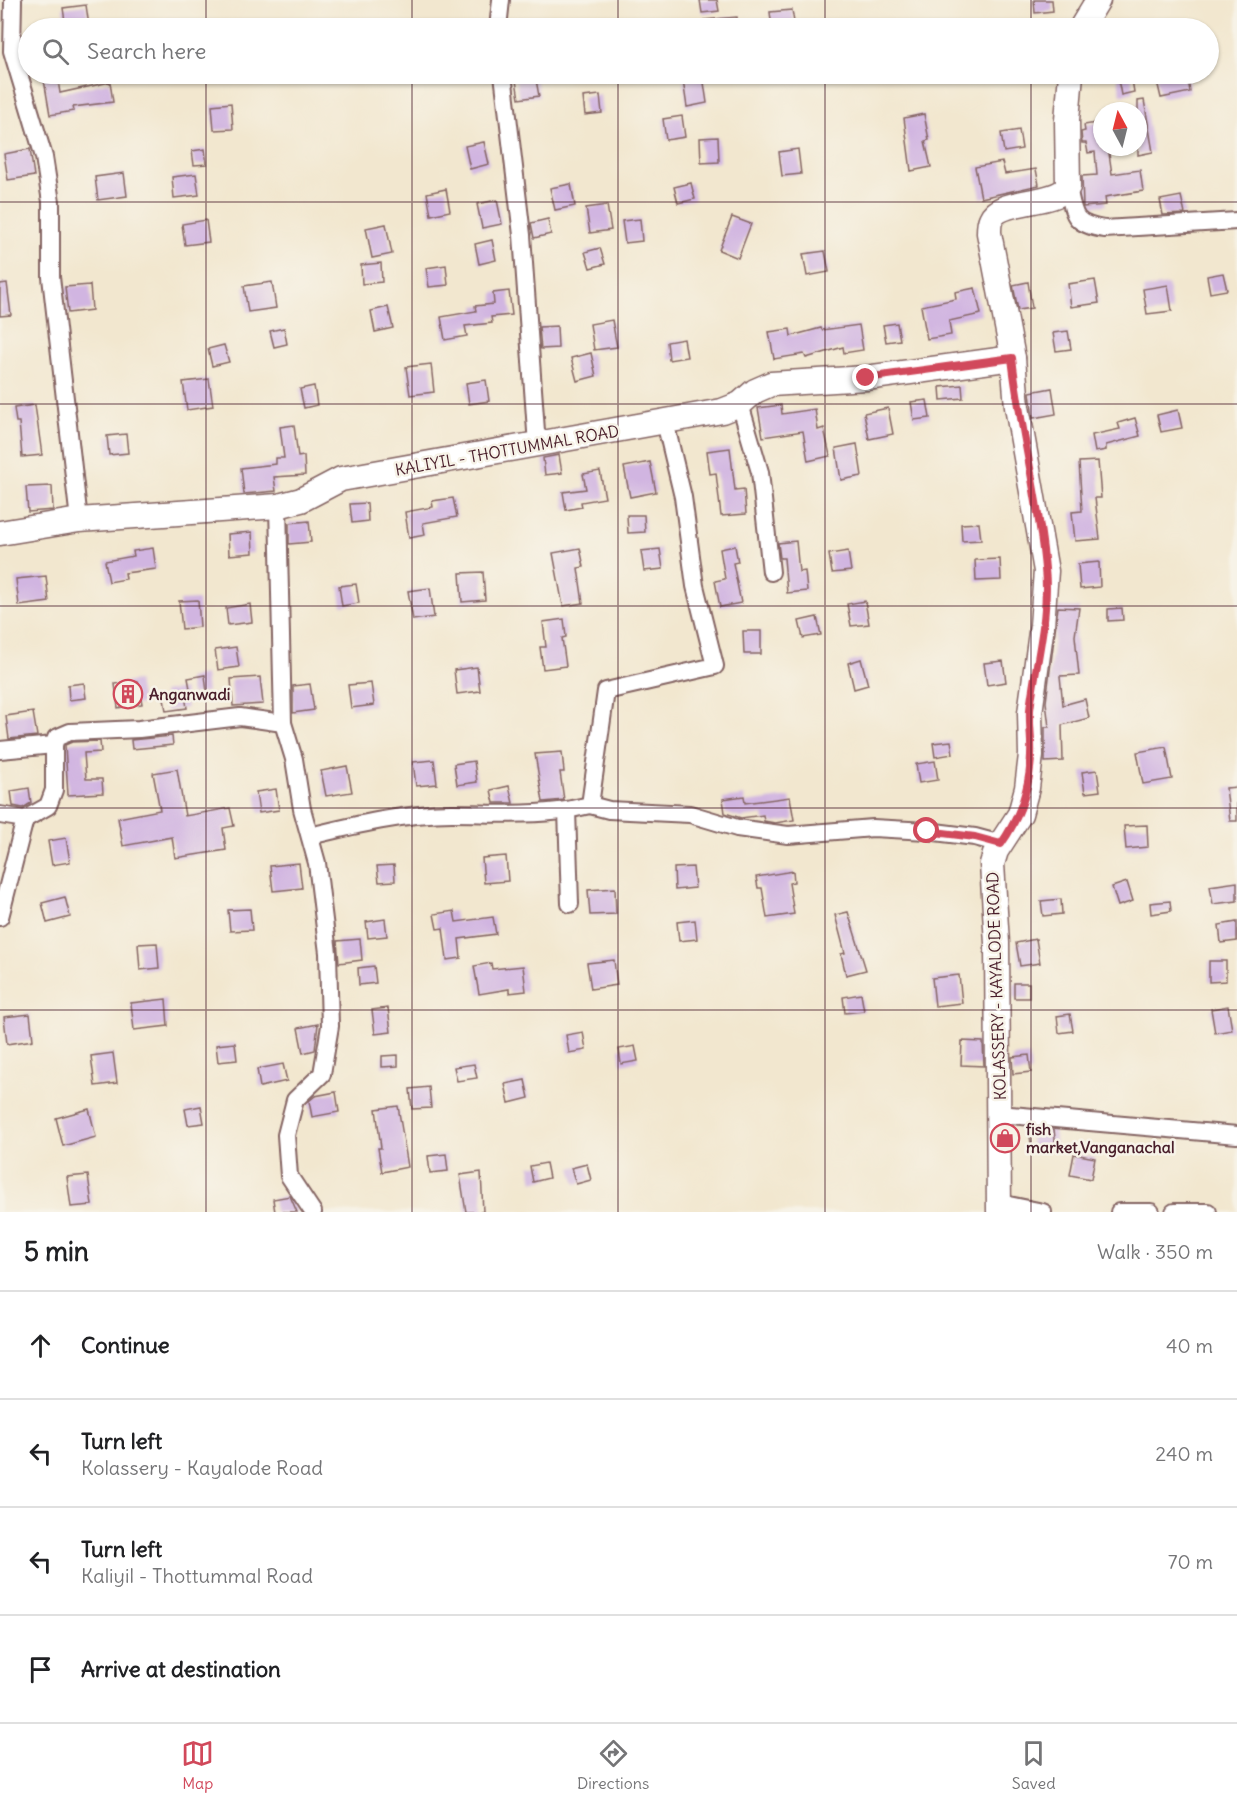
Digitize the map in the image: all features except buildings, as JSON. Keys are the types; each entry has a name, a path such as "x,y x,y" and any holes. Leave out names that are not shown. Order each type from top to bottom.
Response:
{"main road":[{"path":"1087,18 1098,0"},
{"path":"1068,188 1067,120 1070,84"},
{"name":"KOLASSERY - KAYALODE ROAD","path":"999,1208 997,943 992,864 1001,844 1020,814 1028,788 1031,755 1030,713 1042,625 1046,572 1017,407 1012,358 989,233 991,218 999,210 1060,195 1068,188"},
{"name":"KALIYIL - THOTTUMMAL ROAD","path":"0,533 79,520 278,506 301,500 341,479 722,411 740,404 755,391 771,384 866,378 1012,358"}],"street":[{"path":"13,0 12,51 18,71"},
{"path":"499,18 501,0"},
{"path":"22,84 44,157 51,202 51,277 79,520"},
{"path":"504,84 522,235 537,445"},
{"path":"1068,188 1075,217 1086,226 1104,229 1237,221"},
{"path":"740,404 760,472 771,572"},
{"path":"590,805 606,691 715,666 695,586 682,497 664,422"},
{"path":"278,506 283,723 294,759 302,809 317,863 328,953 330,1026 322,1074 295,1100 286,1135 289,1176 313,1212"},
{"path":"0,815 25,819 48,806 56,770 54,745 56,738 70,732 139,729 240,717 283,723"},
{"path":"0,750 54,745"},
{"path":"310,836 377,822 450,813 531,816 590,805 609,810 690,814 737,828 788,835 873,828 951,834 1001,844"},
{"path":"567,810 570,904"},
{"path":"0,917 25,819"},
{"path":"999,1114 1237,1135"},
{"path":"999,1208 1043,1212"},
{"path":"1119,1212 1151,1212"},
{"path":"1174,1212 1208,1212"}],"place":[{"name":"Anganwadi","path":"128,694"},
{"name":"fish market,Vanganachal","path":"1005,1138"}],"route":[{"path":"866,378 1012,358 1017,407 1030,470 1046,572 1042,625 1030,713 1031,755 1028,788 1020,814 1001,844 975,837 927,831"}]}
